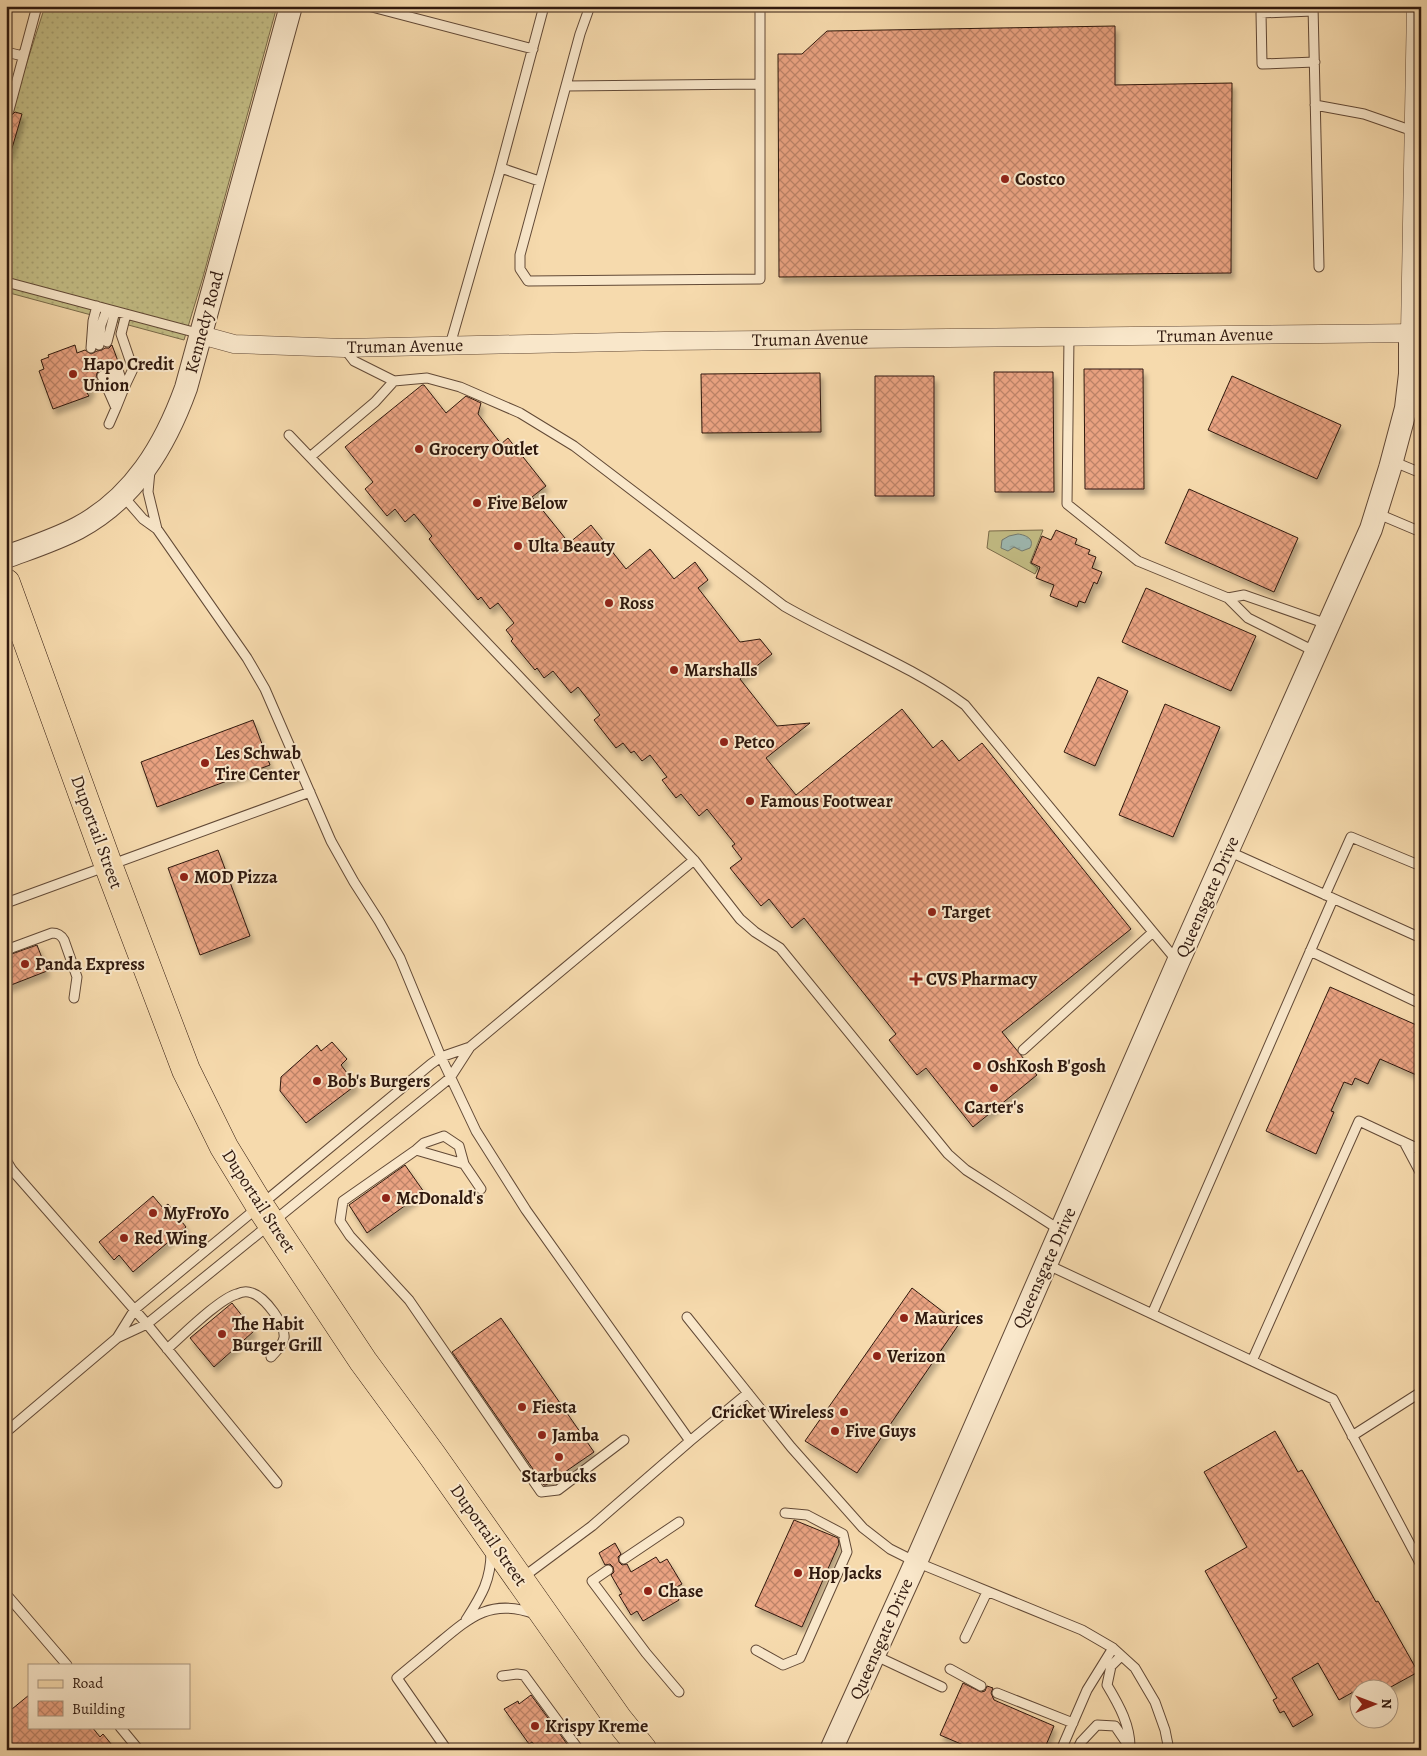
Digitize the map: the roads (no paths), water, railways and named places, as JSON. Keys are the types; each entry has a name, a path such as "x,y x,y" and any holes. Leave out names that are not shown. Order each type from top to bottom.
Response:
{"main road":[{"name":"Duportail Street","path":"6,583 109,866 186,1070 224,1147 265,1215 363,1361 618,1718 643,1750"}],"street":[{"name":"Kennedy Road","path":"6,557 77,528 103,512 139,479 155,456 180,405 291,6"},
{"name":"Queensgate Drive","path":"831,1750 916,1562 1178,962 1371,529 1406,408 1415,333 1413,131 1416,6"},
{"name":"Truman Avenue","path":"201,334 234,344 344,348 664,341 1415,333"}],"lane":[{"path":"9,110 37,6"},
{"path":"368,6 533,48"},
{"path":"450,345 501,168 544,6"},
{"path":"590,6 580,34 520,255 520,269 528,281 760,279 760,6"},
{"path":"1315,62 1262,64 1261,13 1313,9 1315,62 1319,267"},
{"path":"6,52 22,56"},
{"path":"566,86 760,84"},
{"path":"1315,105 1364,114 1413,131"},
{"path":"501,168 539,181"},
{"path":"6,282 201,334"},
{"path":"106,309 99,345 93,321 106,309"},
{"path":"109,424 133,369 121,334 126,314"},
{"path":"1069,336 1067,504 1138,561 1228,598 1248,618 1316,652"},
{"path":"344,348 354,361 394,381 427,378 460,386 520,413 574,446 784,606 818,626 941,687 965,705 1178,962"},
{"path":"116,408 110,373 124,388"},
{"path":"310,457 375,402 394,381"},
{"path":"289,435 694,860 740,919 755,932 780,948 948,1154 966,1170 1060,1230"},
{"path":"155,456 148,492 157,529"},
{"path":"1392,461 1421,473"},
{"path":"122,496 143,519 157,529 247,658 271,702 331,841 354,882 380,921 400,958 450,1078 476,1131 512,1190 690,1441"},
{"path":"1376,512 1421,532"},
{"path":"1228,598 1244,595 1328,624"},
{"path":"6,904 310,792"},
{"path":"1152,1314 1310,951 1351,837 1421,866"},
{"path":"1228,850 1421,938"},
{"path":"117,1338 135,1310 450,1078 470,1047 694,860"},
{"path":"1024,1050 1153,932"},
{"path":"6,950 52,933 62,936 77,977 74,998"},
{"path":"1310,951 1421,1004"},
{"path":"6,1432 117,1338 147,1324 441,1056 470,1047"},
{"path":"1252,1361 1359,1121 1421,1150"},
{"path":"481,1189 464,1164 459,1146 444,1136 424,1143 343,1201 340,1221 350,1236 409,1300 541,1492 558,1490 624,1440"},
{"path":"1404,1142 1421,1174"},
{"path":"416,1150 464,1164"},
{"path":"6,1160 12,1170 147,1324 277,1482"},
{"path":"1046,1263 1333,1399 1421,1565"},
{"path":"166,1348 228,1297 246,1292 257,1295 263,1300 281,1324 284,1337 282,1346 271,1357"},
{"path":"687,1317 798,1454 863,1528 890,1549 916,1562 1082,1630 1113,1648 1135,1668 1155,1702 1165,1730 1168,1750"},
{"path":"1352,1436 1421,1392"},
{"path":"520,1580 592,1526 748,1393"},
{"path":"756,1650 783,1665 800,1658 847,1552 843,1534 807,1515 785,1513"},
{"path":"624,1559 679,1522"},
{"path":"447,1750 398,1678 466,1620 481,1597 487,1581 491,1560 491,1538"},
{"path":"608,1570 592,1581 646,1653 679,1692"},
{"path":"966,1638 987,1592"},
{"path":"6,1594 66,1664"},
{"path":"466,1620 484,1612 502,1608 518,1609 548,1619"},
{"path":"1061,1750 1087,1690 1113,1648"},
{"path":"874,1655 942,1687"},
{"path":"1121,1656 1111,1666 1107,1685 1120,1707 1130,1736 1130,1749"},
{"path":"950,1669 981,1686"},
{"path":"502,1676 524,1675 579,1750"},
{"path":"997,1693 1073,1723"},
{"path":"1077,1750 1080,1742 1097,1725 1115,1726 1130,1749"},
{"path":"121,1728 139,1750"}],"water":[{"path":"1018,534 1027,536 1031,540 1030,548 1022,551 1014,547 1008,551 1001,548 1002,540"}],"place":[{"name":"Costco","path":"1005,179"},
{"name":"Hapo Credit Union","path":"73,374"},
{"name":"Grocery Outlet","path":"419,449"},
{"name":"Five Below","path":"477,503"},
{"name":"Ulta Beauty","path":"518,546"},
{"name":"Ross","path":"609,603"},
{"name":"Marshalls","path":"674,670"},
{"name":"Petco","path":"724,742"},
{"name":"Les Schwab Tire Center","path":"205,763"},
{"name":"Famous Footwear","path":"750,801"},
{"name":"MOD Pizza","path":"184,877"},
{"name":"Target","path":"932,912"},
{"name":"Panda Express","path":"25,964"},
{"name":"CVS Pharmacy","path":"916,979"},
{"name":"OshKosh B'gosh","path":"977,1066"},
{"name":"Bob's Burgers","path":"317,1081"},
{"name":"Carter's","path":"994,1088"},
{"name":"McDonald's","path":"386,1198"},
{"name":"MyFroYo","path":"153,1213"},
{"name":"Red Wing","path":"124,1238"},
{"name":"Maurices","path":"904,1318"},
{"name":"The Habit Burger Grill","path":"222,1334"},
{"name":"Verizon","path":"877,1356"},
{"name":"Fiesta","path":"522,1407"},
{"name":"Cricket Wireless","path":"844,1412"},
{"name":"Five Guys","path":"835,1431"},
{"name":"Jamba","path":"542,1435"},
{"name":"Starbucks","path":"559,1457"},
{"name":"Hop Jacks","path":"798,1573"},
{"name":"Chase","path":"648,1591"},
{"name":"Krispy Kreme","path":"535,1726"}]}
